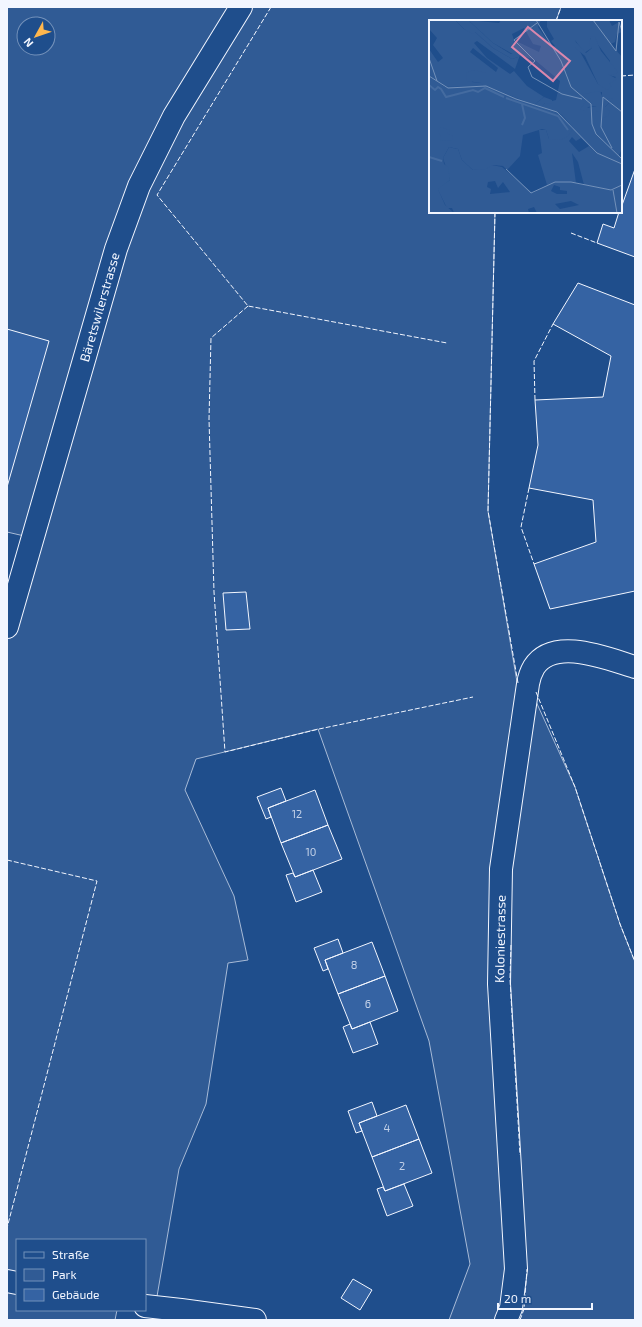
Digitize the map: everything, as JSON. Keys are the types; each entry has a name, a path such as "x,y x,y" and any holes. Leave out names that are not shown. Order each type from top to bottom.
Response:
{"street":[{"name":"Bäretswilerstrasse","path":"7,627 116,249 139,186 174,116 241,7"},
{"name":"Koloniestrasse","path":"506,1320 511,1308 516,1269 498,984 502,869 528,684 533,668 537,663 551,654 560,652 572,651 592,654 635,667"},
{"path":"146,1306 255,1320"}],"green space":[{"path":"7,7 561,7 556,20 429,20 429,213 495,213 488,511 517,682 528,684 575,787 620,924 635,962 635,1320 449,1320 470,1264 429,1041 318,729 196,759 185,790 234,896 248,960 228,963 206,1104 179,1169 155,1308 146,1306 146,1239 16,1239 16,1311 117,1311 115,1320 7,1320 7,627 33,538 7,532"}],"building":[{"path":"635,169 635,257 597,243 603,224 614,228 619,213 622,213 622,205"},
{"path":"578,283 635,305 635,591 550,609 534,564 596,542 593,500 529,488 538,445 535,400 603,397 611,356 553,324"},
{"path":"7,329 49,341 7,487"},
{"path":"246,592 250,629 226,630 223,593"},
{"path":"281,788 286,801 268,808 271,817 266,819 257,797"},
{"path":"315,790 328,825 281,843 268,808"},
{"path":"328,825 342,859 295,877 281,843"},
{"path":"313,870 322,892 296,902 286,875 293,873 295,877"},
{"path":"338,939 343,953 325,960 328,969 323,971 314,948"},
{"path":"372,942 385,976 338,994 325,960"},
{"path":"385,976 398,1011 352,1029 338,994"},
{"path":"370,1022 378,1044 353,1053 343,1027 350,1024 352,1029"},
{"path":"372,1102 377,1116 359,1123 362,1131 356,1133 348,1111"},
{"path":"406,1105 419,1139 372,1157 359,1123"},
{"path":"419,1139 432,1173 385,1191 372,1157"},
{"path":"404,1184 413,1206 387,1216 377,1189 383,1187 385,1191"},
{"path":"353,1279 372,1290 360,1310 341,1298"}],"fence":[{"path":"271,7 157,195 248,306 447,343"},
{"path":"556,20 561,7"},
{"path":"622,76 635,75"},
{"path":"495,213 488,511 518,683"},
{"path":"571,233 597,243"},
{"path":"248,306 211,338 209,419 214,592 225,752 319,729 473,697"},
{"path":"535,400 534,361 553,324"},
{"path":"529,488 521,527 534,564"},
{"path":"536,692 575,787 620,924 635,962"},
{"path":"7,860 97,881 7,1228"},
{"path":"511,945 510,979 520,1155"},
{"path":"520,1320 524,1309 527,1269"}]}
